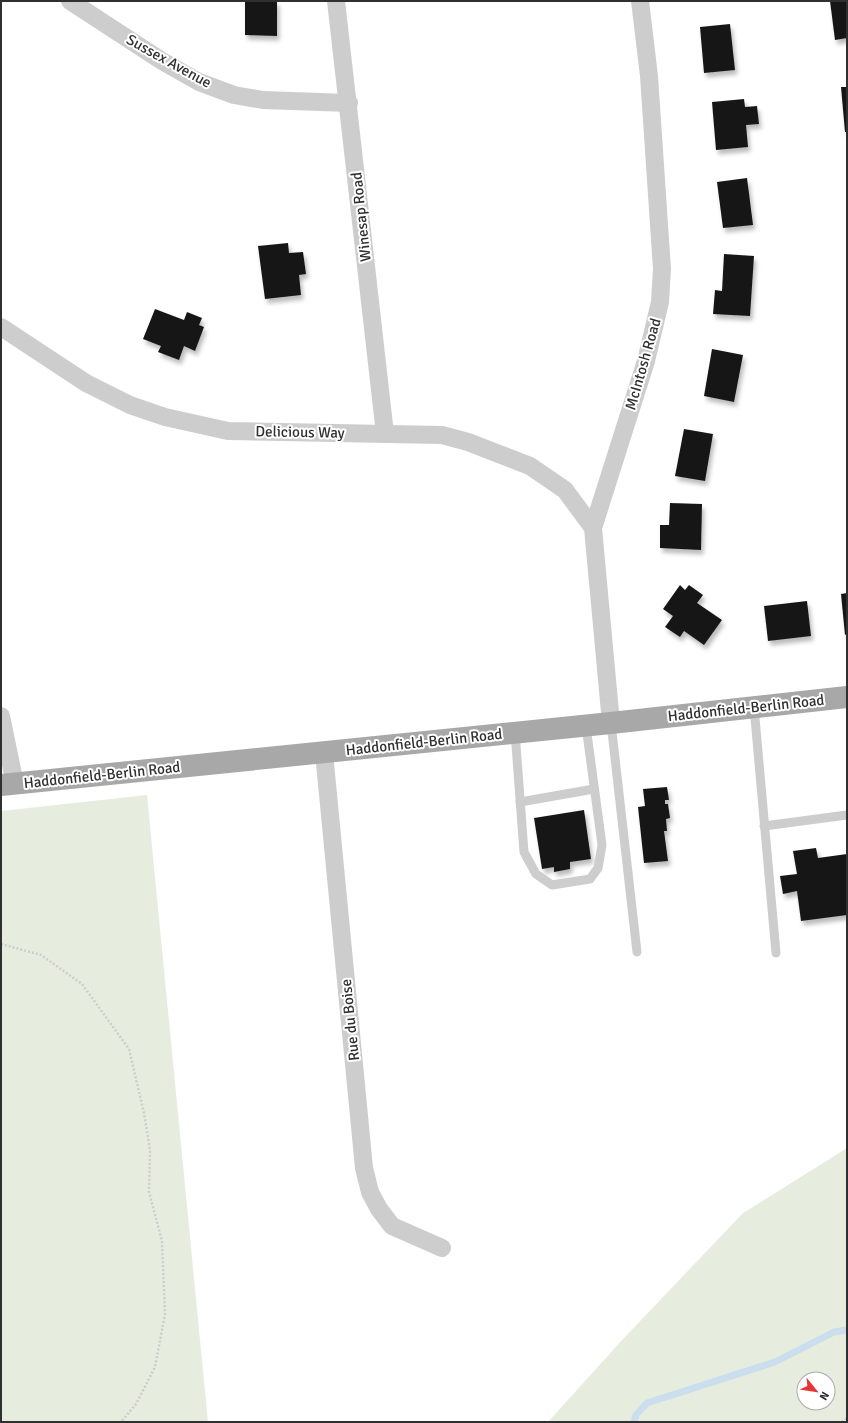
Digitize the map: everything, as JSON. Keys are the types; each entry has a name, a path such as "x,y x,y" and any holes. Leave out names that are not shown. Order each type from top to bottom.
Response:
{"main road":[{"name":"Haddonfield-Berlin Road","path":"8,784 324,753 847,697"}],"street":[{"name":"Sussex Avenue","path":"70,1 162,61 199,82 234,94 263,100 349,103"},
{"name":"Winesap Road","path":"336,1 349,103 385,434"},
{"name":"McIntosh Road","path":"610,723 593,528 646,361 660,302 662,262 649,76 640,1"},
{"name":"Delicious Way","path":"1,327 86,383 130,405 165,417 228,431 442,435 468,442 530,466 564,490 593,528"},
{"path":"1,716 8,784"},
{"name":"Rue du Boise","path":"324,753 364,1168 370,1192 378,1209 392,1226 442,1248"}],"lane":[{"path":"754,707 776,953"},
{"path":"610,723 637,952"},
{"path":"515,732 524,852 536,874 552,885 590,879 598,868 602,845 586,725"},
{"path":"520,802 594,789"},
{"path":"764,826 847,816"}],"path":[{"path":"1,944 41,955 82,984 129,1049 144,1113 150,1150 149,1192 162,1241 165,1314 154,1367 136,1404 121,1422"},
{"path":"842,1422 847,1418"}],"shaded area":[{"path":"147,795 208,1422 1,1422 1,811"},
{"path":"847,1148 847,1422 548,1422 623,1339 743,1213"}],"building":[{"path":"245,1 277,1 277,36 245,35"},
{"path":"830,1 847,1 847,38 835,40"},
{"path":"730,24 735,70 704,73 700,27"},
{"path":"841,87 847,87 847,132 845,132"},
{"path":"744,99 745,107 757,106 759,124 746,125 748,147 716,150 712,102"},
{"path":"747,178 753,225 723,228 717,182"},
{"path":"288,243 289,253 303,252 306,274 299,275 301,295 265,299 258,246"},
{"path":"724,254 754,256 750,316 713,314 715,290 722,291"},
{"path":"155,309 184,320 187,312 202,318 199,325 204,327 195,351 184,346 179,360 158,352 161,346 143,339"},
{"path":"712,349 743,355 734,402 704,396"},
{"path":"684,429 713,434 705,481 675,476"},
{"path":"670,503 702,504 701,550 660,548 660,525 669,525"},
{"path":"680,585 685,590 689,585 703,595 697,603 722,620 704,645 684,631 680,637 665,627 673,616 663,609"},
{"path":"847,593 847,634 845,635 841,594"},
{"path":"807,601 811,636 768,641 764,606"},
{"path":"667,787 669,800 665,800 665,804 668,804 670,818 666,819 667,831 664,831 668,861 644,863 638,807 645,806 643,789"},
{"path":"584,810 591,859 570,862 570,869 554,872 554,867 542,869 534,818"},
{"path":"816,848 818,858 847,854 847,915 801,921 797,891 783,894 780,876 797,874 793,851"}],"waterway":[{"path":"634,1422 636,1415 647,1403 775,1362 834,1332 847,1330"}]}
